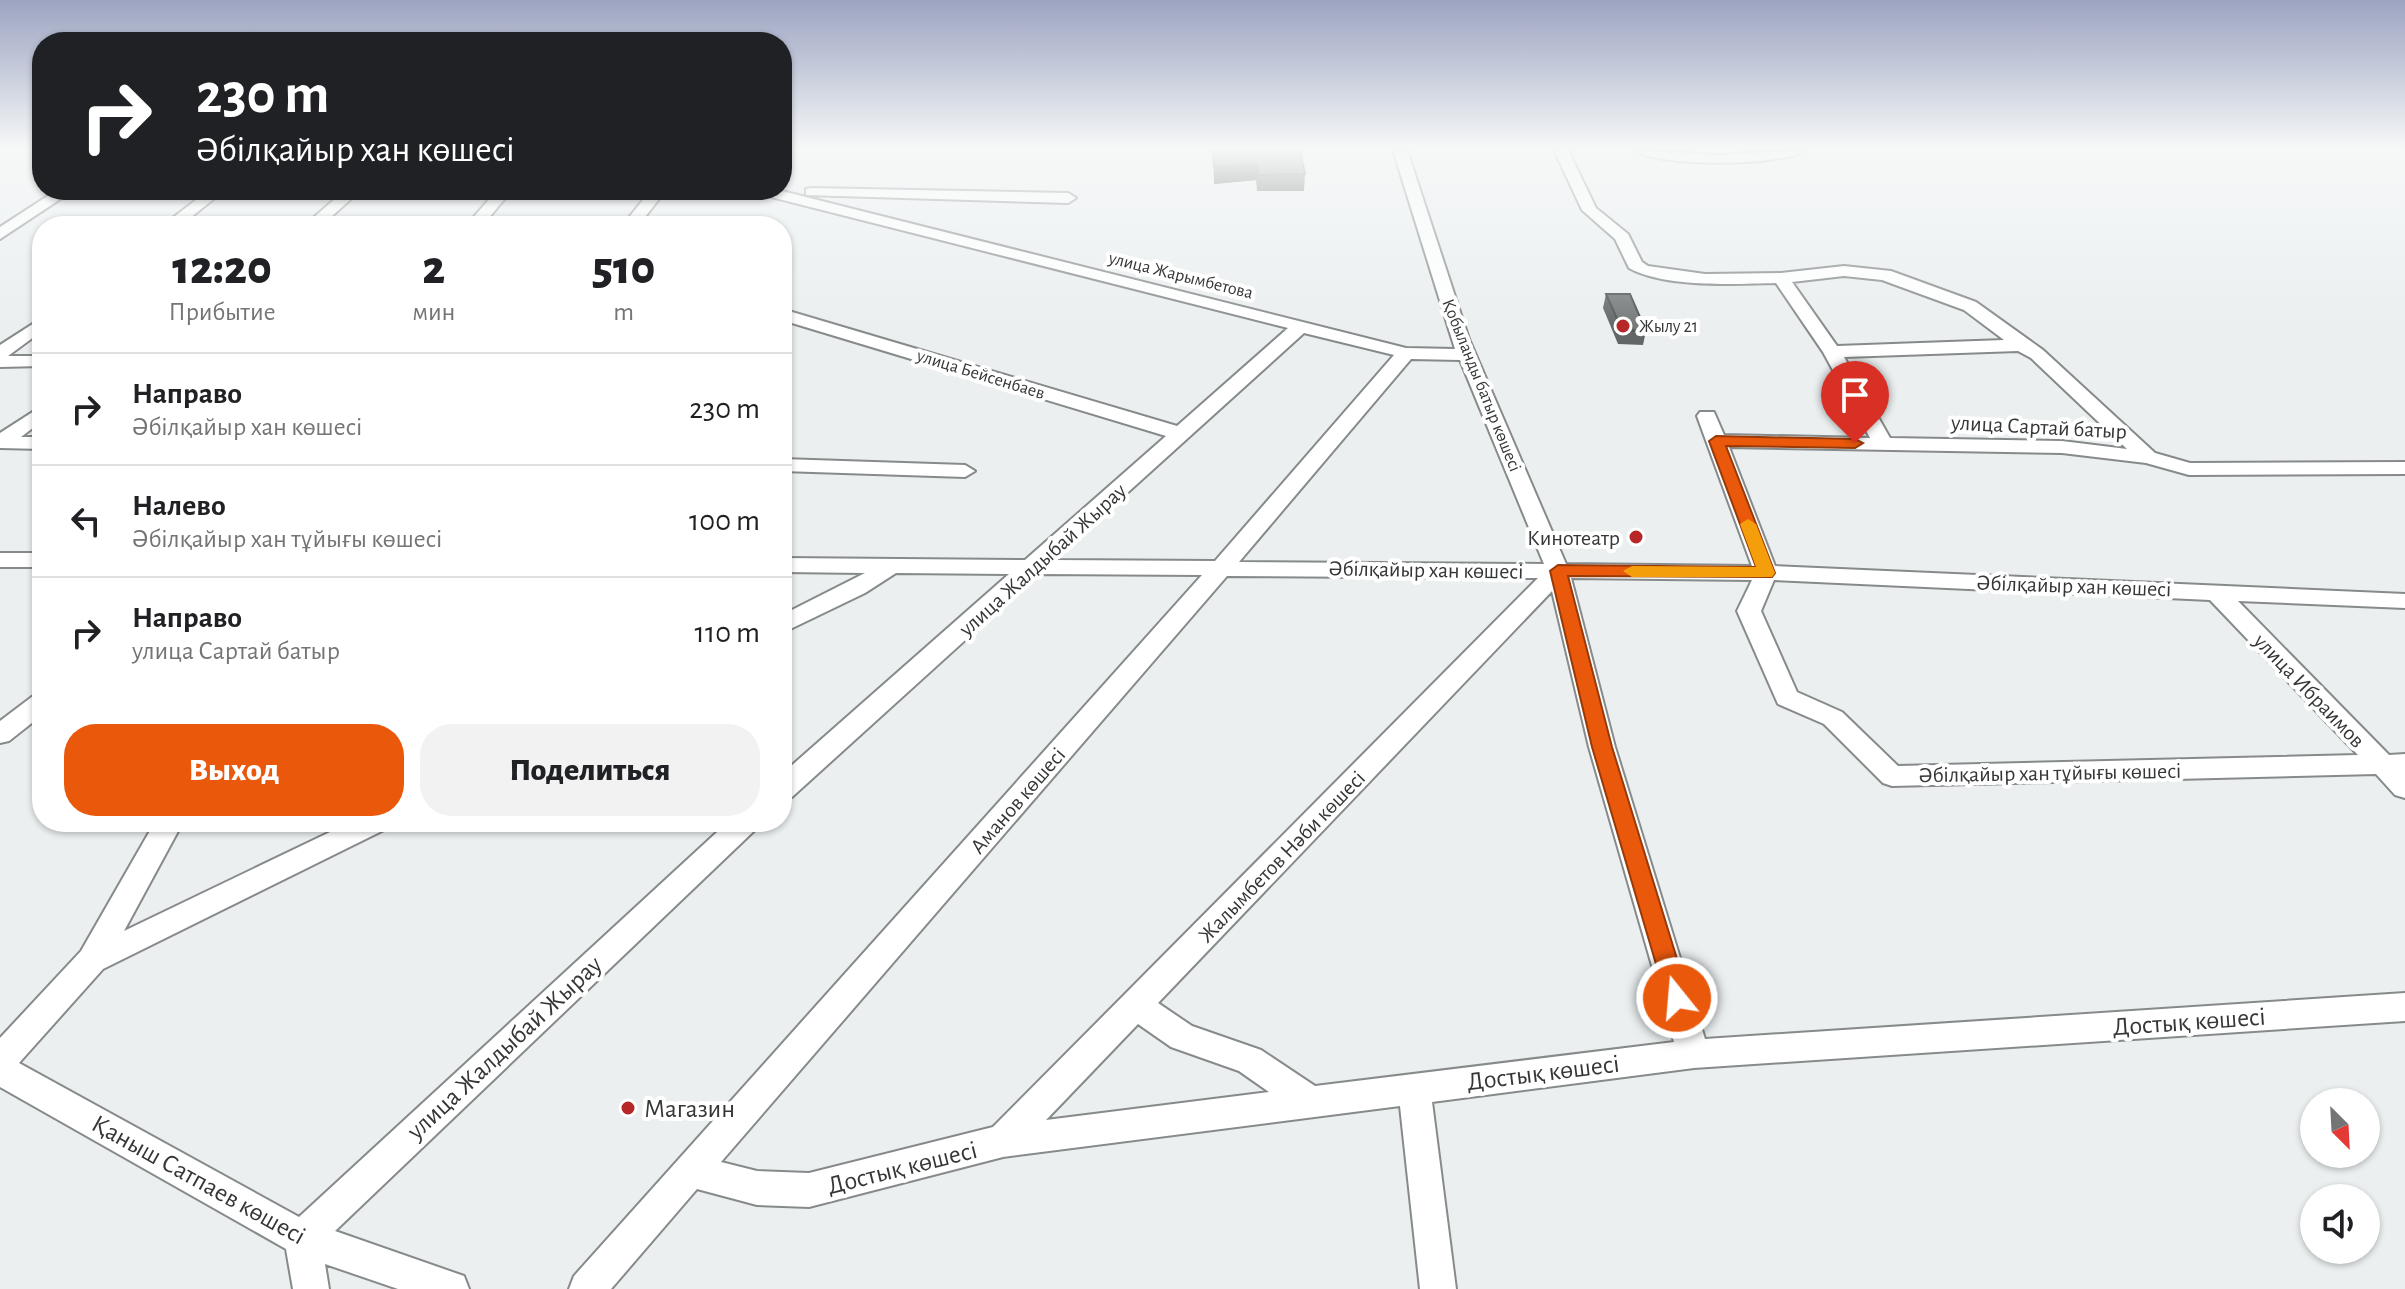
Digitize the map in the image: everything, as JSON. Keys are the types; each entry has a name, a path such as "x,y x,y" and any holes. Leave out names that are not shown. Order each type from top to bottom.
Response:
{"street":[{"path":"0,234 36,210"},
{"name":"улица Жарымбетова","path":"842,210 1406,353"},
{"name":"Қобыланды батыр көшесі","path":"1419,210 1466,355 1558,571 1602,747 1694,1054"},
{"path":"1590,210 1622,237 1635,265 1644,270 1705,279 1781,278 1844,271 1885,275 1970,306 2037,354 2148,457"},
{"path":"1781,278 1832,352 1883,444"},
{"name":"улица Бейсенбаев","path":"792,317 1181,434"},
{"name":"улица Жалдыбай Жырау","path":"792,781 1301,326"},
{"path":"0,354 32,330"},
{"path":"1832,352 2022,345"},
{"path":"1406,353 1466,355"},
{"name":"Аманов көшесі","path":"587,1289 1222,567 1406,353"},
{"path":"0,362 32,361"},
{"path":"1707,416 1766,573"},
{"path":"0,442 32,419"},
{"name":"улица Сартай батыр","path":"1716,441 2062,447 2148,457 2189,469 2405,468"},
{"path":"0,442 32,443"},
{"path":"792,465 965,471"},
{"path":"0,560 32,560"},
{"name":"Әбілқайыр хан көшесі","path":"792,565 1766,573 2405,601"},
{"path":"792,620 857,588 891,566"},
{"name":"Жалымбетов Нәби көшесі","path":"1003,1141 1558,571"},
{"name":"Әбілқайыр хан тұйығы көшесі","path":"1766,573 1749,611 1787,698 1833,718 1892,776 2394,765"},
{"name":"улица Ибраимов","path":"2215,591 2394,765 2405,788"},
{"path":"0,734 32,710"},
{"path":"0,1061 92,960 163,832"},
{"path":"92,960 355,832"},
{"name":"улица Жалдыбай Жырау","path":"302,1238 735,832"},
{"path":"1135,1005 1182,1037 1250,1060 1312,1103"},
{"name":"Достық көшесі","path":"691,1171 757,1188 809,1190 1003,1141 1694,1054 2405,1007"},
{"name":"Қаныш Сатпаев көшесі","path":"0,1070 302,1238 451,1289"},
{"path":"1414,1088 1438,1289"},
{"path":"302,1238 311,1289"}],"building":[{"path":"1606,294 1630,294 1646,331 1622,330"}],"slow traffic":[{"path":"1632,571 1766,573 1748,524"}],"place":[{"name":"Жылу 21","path":"1623,326"},
{"name":"Кинотеатр","path":"1636,537"},
{"name":"Магазин","path":"628,1108"}],"route":[{"path":"1677,998 1602,747 1558,571 1766,573 1716,441 1855,443"}]}
